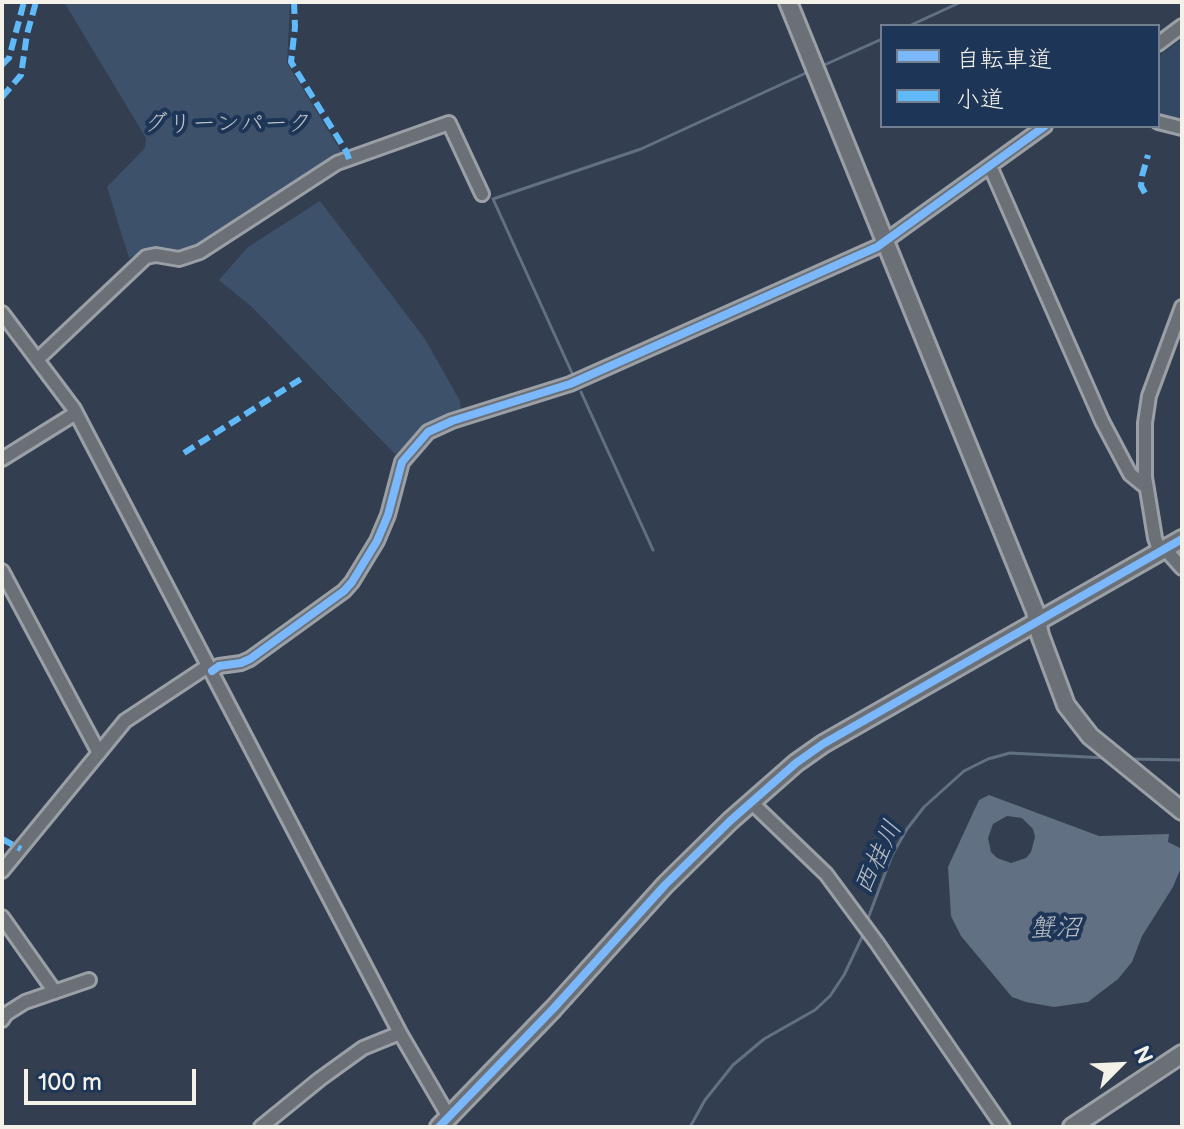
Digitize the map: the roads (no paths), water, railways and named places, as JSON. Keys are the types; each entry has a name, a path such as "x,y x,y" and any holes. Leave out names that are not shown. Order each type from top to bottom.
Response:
{"street":[{"path":"788,2 1038,623 1066,705 1078,723 1102,746 1182,811"},
{"path":"1160,42 1182,26"},
{"path":"1160,122 1182,128"},
{"path":"38,359 146,257 156,255 179,259 200,252 337,163 449,123 482,194"},
{"path":"2,871 125,721 210,668 250,659 344,591 377,541 394,500 402,462 434,428 570,384 885,241 1042,128"},
{"path":"990,166 1102,421 1130,474 1146,487"},
{"path":"1182,307 1146,408 1144,459 1155,538 1163,551 1182,568"},
{"path":"2,313 76,413 444,1122 665,885 751,802 823,744 1182,539"},
{"path":"2,459 76,413"},
{"path":"2,571 99,753"},
{"path":"751,802 819,866 874,939 1003,1127"},
{"path":"2,917 55,992"},
{"path":"3,1014 25,1002 89,980"},
{"path":"261,1127 363,1048 400,1033"},
{"path":"1072,1127 1182,1054"}],"water":[{"name":"蟹沼","path":"989,795 1099,836 1169,834 1168,842 1182,849 1182,865 1173,887 1142,936 1132,962 1118,979 1088,1002 1054,1007 1012,997 961,936 951,916 948,867 979,800","holes":["1007,816 1022,818 1033,829 1035,837 1031,852 1026,858 1011,863 997,858 991,852 988,838 993,824"]}],"waterway":[{"path":"913,24 961,2"},
{"path":"822,66 880,40"},
{"path":"572,373 493,199 641,149 806,73"},
{"path":"581,392 653,550"},
{"name":"西桂川","path":"867,921 892,855 907,829 924,807 964,771 988,759 1010,753 1106,758"},
{"name":"西桂川","path":"1130,759 1182,760"},
{"name":"西桂川","path":"690,1127 705,1100 733,1065 764,1039 815,1010 830,996 864,933"}],"park label":[{"name":"グリーンパーク","path":"228,125"}]}
